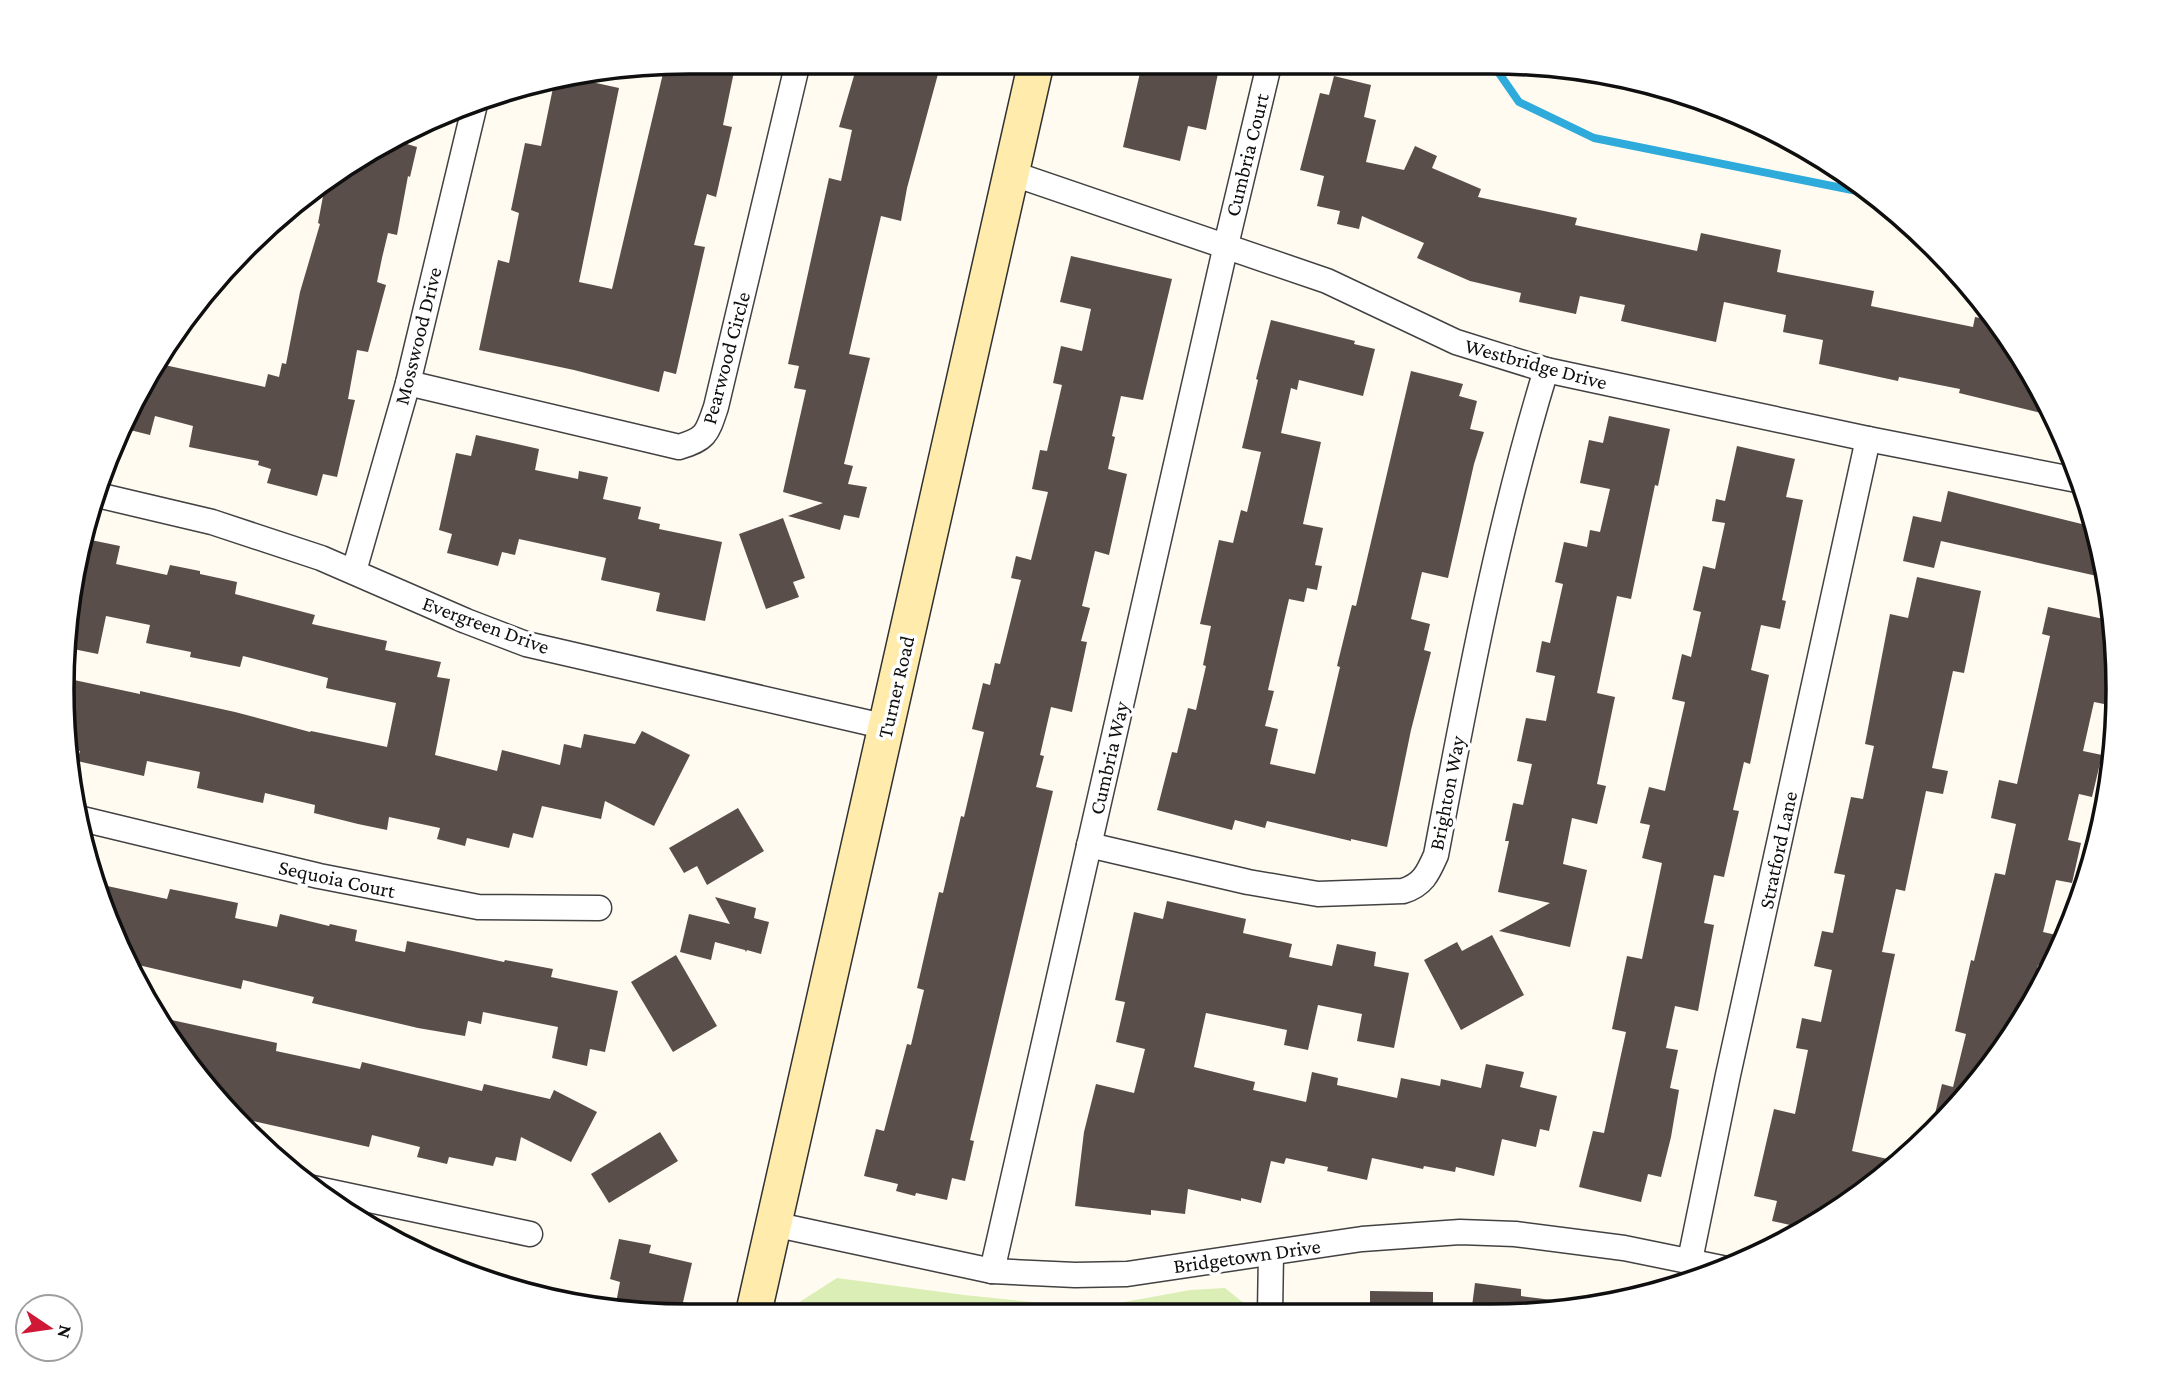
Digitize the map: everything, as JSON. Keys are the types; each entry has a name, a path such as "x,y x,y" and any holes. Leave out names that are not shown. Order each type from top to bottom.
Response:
{"main road":[{"name":"Turner Road","path":"756,1304 1034,74"}],"street":[{"name":"Pearwood Circle","path":"408,383 678,447 698,441 708,432 716,407 795,74"},
{"name":"Cumbria Court","path":"1226,245 1267,74"},
{"name":"Mosswood Drive","path":"354,571 408,383 473,113"},
{"name":"Westbridge Drive","path":"1011,173 1327,282 1456,342 1546,370 1868,439 2068,478"},
{"name":"Cumbria Way","path":"992,1271 1226,245"},
{"name":"Brighton Way","path":"1089,845 1248,882 1318,894 1403,891 1414,887 1425,878 1436,855 1481,617 1546,370"},
{"name":"Stratford Lane","path":"1690,1260 1728,1074 1868,439"},
{"name":"Evergreen Drive","path":"104,497 212,522 354,571 466,621 526,644 887,727"},
{"name":"Sequoia Court","path":"88,820 320,876 478,907 600,908"},
{"path":"338,1193 530,1234"},
{"name":"Bridgetown Drive","path":"773,1224 992,1271 1075,1275 1127,1274 1362,1239 1460,1232 1515,1234 1624,1248 1707,1264"},
{"path":"1270,1304 1271,1253"}],"green space":[{"path":"837,1278 1041,1303 1119,1303 1190,1290 1225,1288 1245,1304 798,1304"}],"building":[{"path":"734,74 723,125 732,127 716,197 707,194 694,245 705,247 676,374 664,371 659,392 574,370 479,350 498,260 509,263 519,213 511,210 525,143 541,146 553,89 590,82 619,88 579,282 612,289 663,75"},
{"path":"854,74 938,74 907,188 901,221 881,216 849,354 870,358 844,464 853,466 848,484 867,487 859,518 844,515 840,530 788,516 823,503 783,492 806,390 794,388 799,366 788,364 829,178 841,181 852,130 839,127"},
{"path":"1140,74 1218,74 1206,130 1188,126 1180,161 1123,147"},
{"path":"1334,76 1371,85 1364,117 1376,120 1366,162 1404,170 1415,146 1437,156 1432,168 1481,189 1478,197 1577,218 1575,225 1697,251 1701,233 1781,250 1777,272 1874,291 1871,306 1973,327 1975,317 1981,318 2002,347 2040,413 1959,393 1960,389 1899,377 1898,381 1819,364 1823,340 1783,332 1786,315 1724,302 1716,342 1621,321 1625,305 1580,296 1576,314 1519,302 1521,293 1470,281 1417,258 1424,243 1362,216 1359,229 1337,224 1340,211 1317,206 1324,176 1300,170 1320,93 1329,95"},
{"path":"408,142 407,144 417,147 410,177 408,176 397,235 388,233 382,258 377,282 386,285 368,352 357,350 348,399 355,400 337,477 323,474 317,496 267,483 271,469 258,465 259,461 189,447 193,426 155,416 150,435 131,430 166,365 265,387 268,374 279,377 282,363 286,364 300,292 320,224 323,194"},
{"path":"1071,256 1172,279 1143,400 1121,396 1108,469 1127,474 1109,555 1095,551 1082,606 1090,608 1081,641 1087,642 1072,712 1051,707 1040,755 1044,756 1036,787 1053,791 970,1140 974,1141 965,1181 952,1178 947,1200 916,1193 915,1196 896,1191 898,1184 864,1176 876,1129 884,1131 907,1044 911,1045 924,990 917,988 939,892 943,893 984,732 972,729 983,683 990,685 995,663 1000,664 1021,580 1011,578 1016,556 1031,560 1048,492 1032,489 1040,450 1047,451 1062,385 1053,383 1061,346 1082,351 1091,309 1060,302"},
{"path":"1271,320 1355,341 1354,344 1375,349 1363,396 1299,380 1297,390 1291,388 1281,433 1321,442 1303,524 1323,528 1315,565 1322,566 1317,590 1307,588 1304,602 1289,599 1268,690 1274,691 1265,726 1278,729 1270,764 1315,774 1340,667 1337,666 1352,605 1356,606 1411,371 1463,384 1459,396 1477,401 1470,429 1484,432 1448,578 1422,572 1411,619 1430,624 1424,650 1431,652 1411,730 1387,847 1267,821 1265,828 1235,820 1232,830 1157,810 1172,752 1177,753 1188,708 1196,710 1206,666 1203,665 1211,626 1200,624 1219,540 1233,543 1241,510 1247,512 1261,452 1242,448"},
{"path":"1609,416 1670,429 1631,599 1617,596 1597,693 1615,697 1597,784 1606,786 1597,824 1572,818 1563,864 1587,870 1570,947 1499,931 1550,903 1498,892 1509,841 1505,841 1513,803 1523,805 1532,764 1517,761 1526,718 1546,721 1555,676 1536,672 1542,641 1550,643 1563,584 1555,582 1564,542 1587,547 1590,530 1600,532 1610,489 1580,483 1589,440 1603,443"},
{"path":"476,435 539,449 535,470 578,479 579,471 608,477 603,499 641,507 638,519 660,524 659,529 722,542 705,621 656,611 660,593 601,580 606,558 519,539 515,555 502,552 498,566 447,553 452,534 439,530 456,453 471,456"},
{"path":"1737,446 1795,459 1786,497 1803,500 1782,600 1786,601 1780,629 1761,625 1751,670 1769,675 1750,764 1744,762 1733,810 1739,811 1724,877 1714,875 1704,923 1714,925 1698,1011 1675,1006 1666,1048 1678,1050 1670,1088 1679,1090 1671,1137 1661,1177 1648,1174 1641,1202 1579,1187 1593,1131 1604,1133 1626,1032 1612,1029 1627,956 1642,959 1662,863 1642,858 1650,825 1640,823 1649,787 1665,791 1685,702 1672,699 1682,654 1691,657 1701,612 1693,610 1703,566 1715,569 1725,523 1712,521 1716,499 1725,501"},
{"path":"1948,491 2084,524 2095,576 1941,541 1934,568 1903,561 1913,516 1941,522"},
{"path":"783,518 805,578 793,582 799,597 766,609 739,534"},
{"path":"91,540 120,546 116,564 167,575 170,565 237,582 235,594 315,615 312,624 387,641 385,650 441,662 437,677 450,679 435,755 497,771 502,750 560,765 564,744 581,748 584,734 635,744 642,731 690,755 654,826 605,801 601,819 542,806 533,838 513,833 509,848 467,838 465,846 437,839 440,828 389,817 387,830 314,813 315,805 265,793 263,803 197,788 200,772 147,761 144,776 78,761 80,751 77,750 75,729 74,680 140,694 140,691 310,732 387,747 396,703 326,688 328,678 243,656 240,667 190,657 191,652 146,643 150,625 106,616 98,654 75,649 79,608"},
{"path":"1917,577 1981,591 1964,673 1953,671 1932,768 1948,771 1943,794 1926,791 1905,891 1896,889 1882,952 1895,954 1852,1151 1886,1159 1832,1200 1790,1225 1772,1221 1777,1201 1754,1196 1774,1109 1795,1114 1808,1050 1796,1048 1802,1018 1821,1022 1832,970 1814,966 1822,931 1833,933 1845,875 1834,873 1851,797 1863,799 1874,746 1865,744 1890,614 1908,618"},
{"path":"2048,607 2101,618 2106,697 2104,704 2094,702 2083,751 2101,755 2101,759 2092,797 2079,794 2068,840 2081,843 2072,883 2056,880 2043,932 2054,934 2042,961 2002,1030 1953,1094 1935,1112 1942,1084 1953,1087 1966,1034 1955,1031 1995,873 2005,875 2016,824 1991,818 1999,780 2017,784 2050,636 2042,634"},
{"path":"738,808 764,851 707,885 697,866 684,873 669,848"},
{"path":"106,886 167,899 170,889 238,903 235,918 277,927 280,914 357,930 355,941 405,952 407,941 504,962 505,960 553,969 551,977 618,991 605,1052 590,1049 587,1066 552,1058 558,1027 483,1012 481,1024 468,1021 465,1036 312,1003 314,997 243,980 241,989 139,965"},
{"path":"715,897 756,908 754,918 769,922 761,954 715,942 711,960 680,952 689,914 730,924"},
{"path":"1167,901 1246,919 1243,933 1292,944 1289,957 1332,966 1337,944 1376,952 1374,966 1409,973 1394,1048 1357,1041 1362,1014 1318,1005 1308,1050 1284,1045 1287,1030 1206,1013 1194,1067 1255,1082 1253,1090 1306,1102 1312,1072 1338,1078 1337,1085 1397,1098 1401,1078 1440,1086 1441,1079 1481,1088 1486,1064 1524,1072 1520,1087 1557,1096 1549,1131 1540,1129 1536,1147 1502,1139 1494,1176 1456,1167 1455,1172 1424,1166 1423,1169 1372,1158 1367,1180 1327,1171 1328,1167 1286,1158 1284,1164 1271,1161 1261,1203 1188,1189 1185,1214 1151,1210 1151,1215 1075,1206 1084,1132 1096,1084 1134,1093 1145,1049 1116,1042 1125,1002 1115,1000 1134,912 1163,919"},
{"path":"1492,935 1524,995 1461,1030 1424,960 1457,942 1462,951"},
{"path":"676,955 717,1026 673,1052 631,982"},
{"path":"171,1020 277,1043 276,1051 360,1069 362,1062 482,1091 484,1084 550,1099 554,1090 597,1112 571,1162 521,1137 516,1161 496,1157 493,1166 449,1157 447,1164 417,1157 420,1147 372,1135 369,1147 252,1121 201,1063"},
{"path":"660,1132 678,1161 609,1203 591,1174"},
{"path":"619,1239 651,1245 649,1253 692,1263 683,1304 617,1299 620,1282 610,1279"},
{"path":"1475,1283 1521,1289 1521,1296 1552,1300 1531,1302 1472,1304"},
{"path":"1370,1291 1433,1292 1433,1304 1370,1304"}],"waterway":[{"path":"1500,74 1519,102 1594,138 1849,189"}]}
